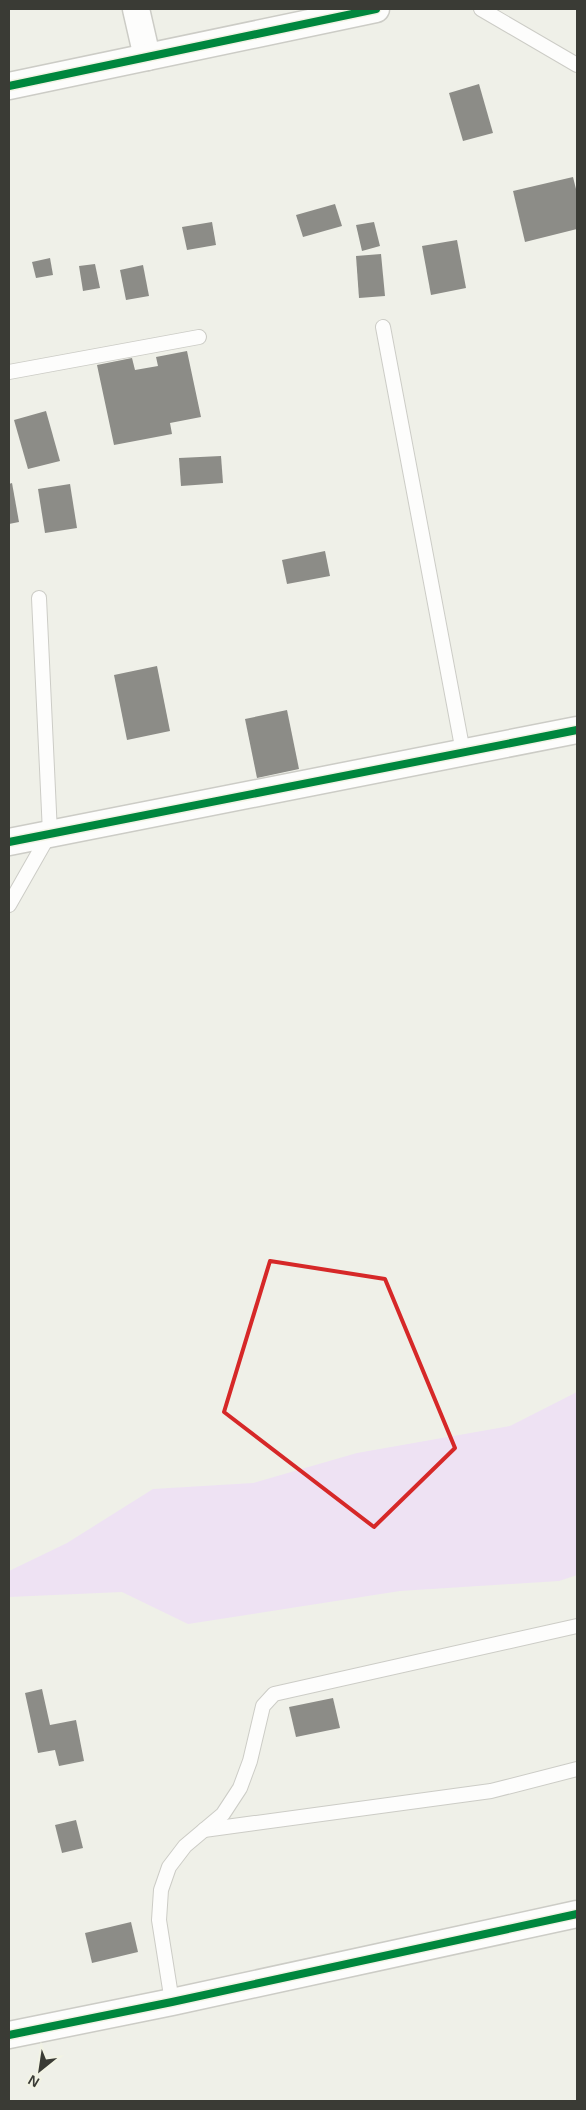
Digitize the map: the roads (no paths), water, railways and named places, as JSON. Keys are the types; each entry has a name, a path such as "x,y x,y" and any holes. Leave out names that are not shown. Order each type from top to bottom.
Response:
{"street":[{"path":"136,9 147,57"},
{"path":"9,86 376,9"},
{"path":"9,842 577,730"},
{"path":"9,2034 172,2002 577,1914"}],"lane":[{"path":"481,9 577,65"},
{"path":"383,327 464,752"},
{"path":"9,372 199,337"},
{"path":"9,905 50,833 38,598"},
{"path":"172,2002 159,1920 161,1890 169,1867 185,1846 223,1814 240,1788 250,1761 263,1706 274,1694 577,1626"},
{"path":"204,1830 492,1791 577,1769"}]}
